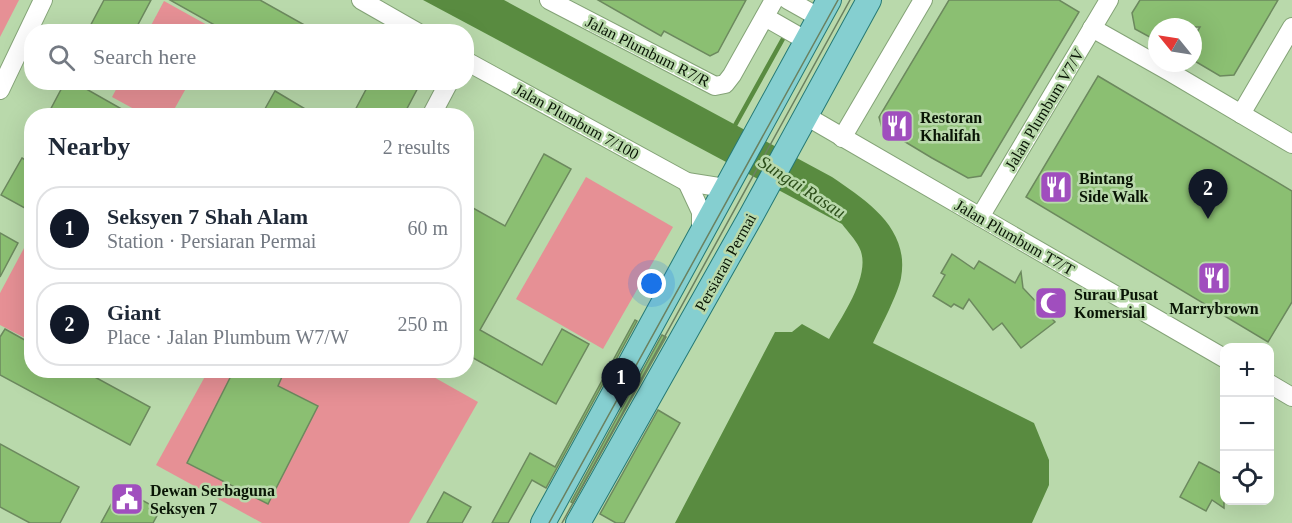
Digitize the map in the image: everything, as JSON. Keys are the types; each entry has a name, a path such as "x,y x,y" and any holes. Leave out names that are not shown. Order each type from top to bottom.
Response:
{"main road":[{"name":"Persiaran Permai","path":"578,523 870,0"},
{"name":"Persiaran Permai","path":"543,523 824,9"},
{"path":"593,523 721,295 755,208"}],"street":[{"path":"32,24 44,0"},
{"path":"361,0 403,24"},
{"name":"Jalan Plumbum R7/R","path":"549,0 574,6 715,86 725,84 732,75 774,0"},
{"path":"788,0 824,9"},
{"path":"843,138 923,0"},
{"name":"Jalan Plumbum V7/V","path":"980,217 1109,0"},
{"path":"765,17 807,41"},
{"path":"1241,114 1292,27"},
{"path":"1092,28 1292,144"},
{"path":"0,90 24,41"},
{"name":"Jalan Plumbum 7/100","path":"474,65 687,182 727,185"},
{"path":"435,108 445,90"},
{"name":"Jalan Plumbum T7/T","path":"802,124 843,138 1220,356"},
{"path":"687,182 700,212 701,234"},
{"path":"1274,386 1291,394"}],"shaded area":[{"path":"0,0 19,0 0,37"},
{"path":"164,1 205,24 152,24"},
{"path":"116,90 185,90 175,108 132,108 112,97"},
{"path":"586,177 673,227 603,349 516,299"},
{"path":"24,248 24,337 0,325 0,293"},
{"path":"204,378 435,378 478,402 409,523 262,523 156,465"}],"water":[{"name":"Sungai Rasau","path":"423,0 504,0 832,177 872,206 892,230 899,244 902,260 899,285 873,343 1034,423 1049,460 1049,485 1032,523 675,523 775,332 792,332 802,324 829,339 848,307 859,281 862,257 859,247 842,224 474,27 474,24 468,24"}],"building":[{"path":"104,0 151,0 138,24 91,24"},
{"path":"170,0 260,0 303,24 213,24"},
{"path":"598,0 746,0 718,52 710,56 664,31 661,36"},
{"path":"949,0 1059,0 1079,12 981,176 968,178 882,128 879,117"},
{"path":"1140,0 1278,0 1234,75 1220,76 1202,65 1202,18 1148,18 1148,36 1135,29 1132,13"},
{"path":"1098,76 1292,191 1292,302 1268,342 1026,197"},
{"path":"61,90 88,90 120,108 51,108"},
{"path":"366,90 417,90 407,108 356,108"},
{"path":"275,91 304,108 265,108"},
{"path":"544,154 571,169 480,330 542,365 562,329 589,344 556,404 474,358 474,209 505,226"},
{"path":"22,158 24,159 24,208 1,195"},
{"path":"0,233 18,243 0,277"},
{"path":"952,254 974,269 979,261 1015,283 1021,272 1023,288 1055,322 1021,348 1002,323 993,330 969,299 963,309 954,304 951,307 933,296 945,275 941,273"},
{"path":"635,320 637,321 546,488 532,480 508,523 492,523 530,453 555,467"},
{"path":"5,329 24,340 24,378 97,378 150,407 130,445 0,375 0,337"},
{"path":"662,335 666,337 573,503 571,502"},
{"path":"230,378 282,378 278,386 318,406 268,504 187,463"},
{"path":"658,410 680,423 624,523 616,523 600,514"},
{"path":"0,444 79,487 60,523 30,523 0,507"},
{"path":"1199,462 1220,473 1220,505 1224,505 1224,508 1212,500 1206,511 1180,497"},
{"name":"Dewan Serbaguna Seksyen 7","path":"120,488 160,510 153,523 101,523"},
{"path":"444,492 471,507 462,523 427,523"}],"waterway":[{"path":"733,129 784,37"}],"tram line":[{"path":"549,523 838,0"},
{"path":"562,523 850,0"}],"place":[{"name":"Restoran Khalifah","path":"897,126"},
{"name":"Bintang Side Walk","path":"1056,187"},
{"name":"Giant","path":"1208,219"},
{"name":"Marrybrown","path":"1214,278"},
{"name":"Surau Pusat Komersial","path":"1051,303"},
{"name":"Seksyen 7 Shah Alam","path":"621,408"},
{"name":"Dewan Serbaguna Seksyen 7","path":"127,499"}]}
